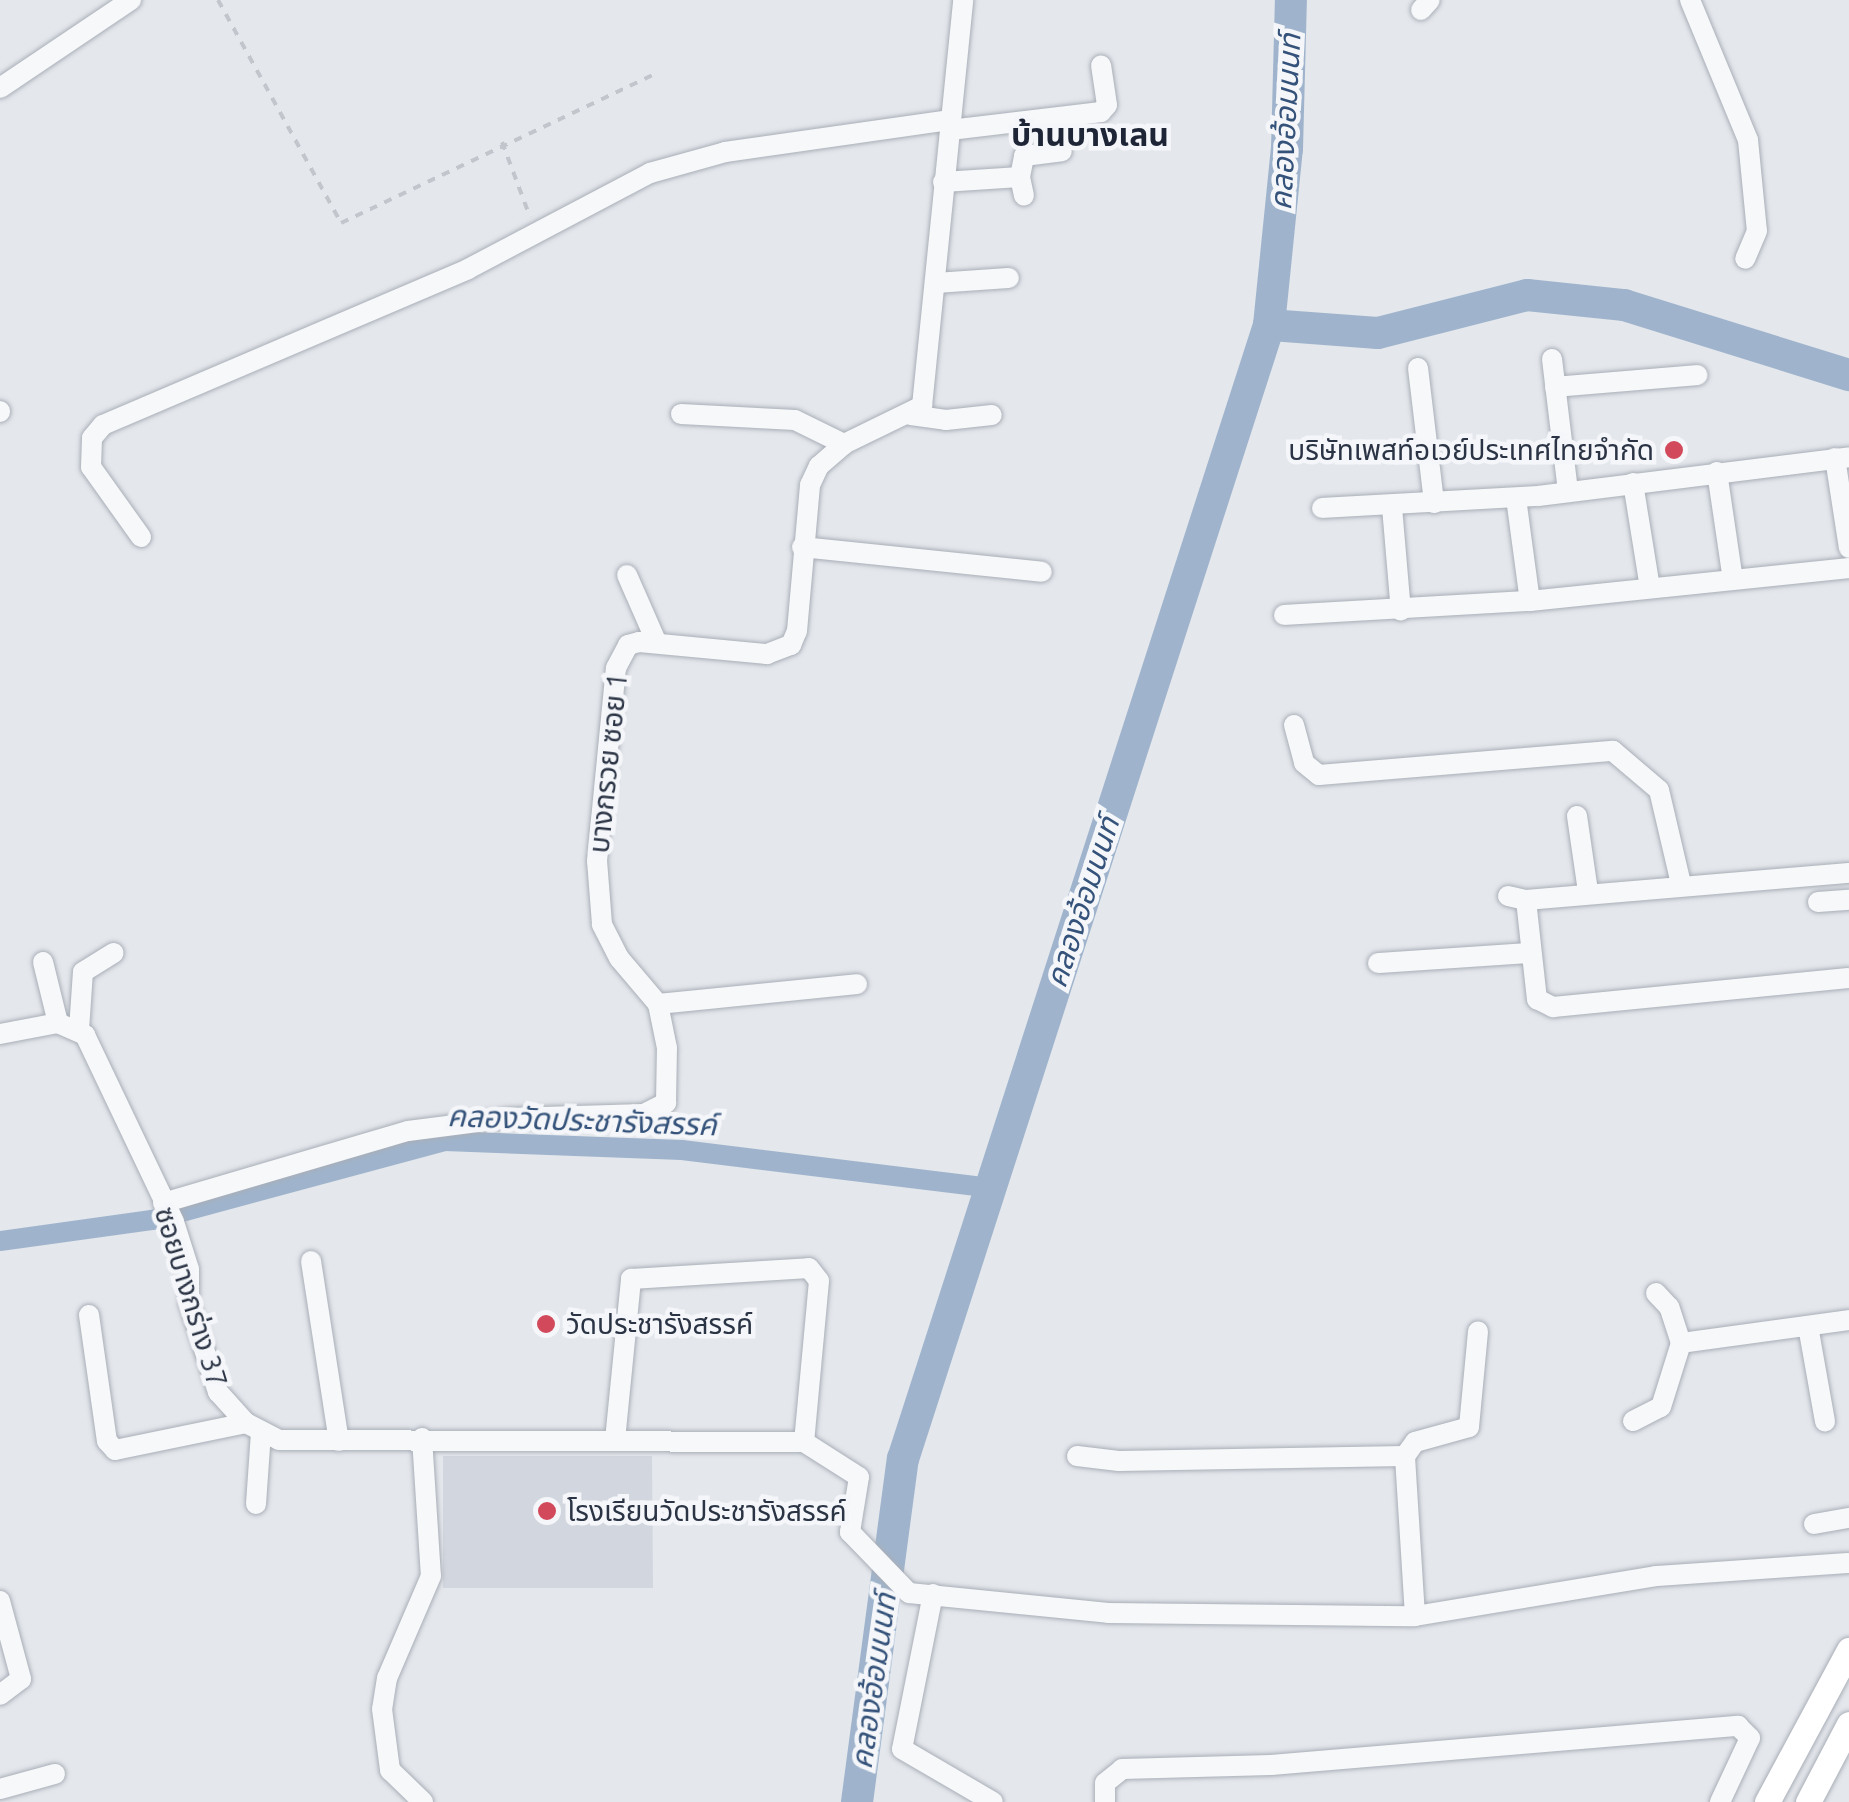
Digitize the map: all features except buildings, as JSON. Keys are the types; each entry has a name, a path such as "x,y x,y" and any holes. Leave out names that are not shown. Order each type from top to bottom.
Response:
{"main road":[{"path":"1767,1802 1849,1650"},
{"path":"1808,1802 1849,1724"}],"street":[{"path":"0,88 131,0"},
{"path":"911,415 926,396 963,0"},
{"path":"1690,0 1748,140 1757,231 1745,260"},
{"path":"141,537 92,467 92,438 103,425 468,269 590,200 689,160 951,125 1101,112 1107,105 1102,66"},
{"path":"943,182 1022,186 1024,156 1062,152"},
{"path":"934,283 1008,278"},
{"path":"1552,359 1568,491"},
{"path":"1418,368 1434,504"},
{"path":"1555,387 1696,374"},
{"path":"682,414 795,420 844,444"},
{"path":"911,415 946,420 992,415"},
{"name":"บางกรวย ซอย 1","path":"658,1004 607,940 596,861 616,668 628,645 656,641 767,654 790,646 798,631 810,485 829,454 911,415"},
{"path":"1322,508 1516,498 1842,457 1849,548"},
{"path":"1717,472 1733,580"},
{"path":"1633,483 1650,588"},
{"path":"1516,498 1530,601"},
{"path":"1392,507 1401,611"},
{"path":"802,547 1042,572"},
{"path":"1284,615 1530,601 1849,568"},
{"path":"627,575 656,641"},
{"path":"1294,725 1304,764 1319,776 1613,750 1659,790 1681,884"},
{"path":"1577,816 1588,891"},
{"path":"1849,873 1517,898 1538,1000 1553,1007 1849,978"},
{"path":"1818,902 1849,900"},
{"path":"0,1034 58,1023 80,1030 83,972 114,953"},
{"path":"1378,964 1530,953"},
{"path":"43,962 58,1023"},
{"path":"167,1210 408,1131 510,1118 654,1112 669,1092 658,1004 857,984"},
{"name":"ซอยบางกร่าง 37","path":"80,1030 167,1210 189,1269 189,1303 218,1392 253,1428"},
{"path":"311,1261 339,1441"},
{"path":"615,1440 631,1279 809,1268 818,1282 804,1442"},
{"path":"1633,1422 1661,1407 1681,1344 1669,1307 1656,1293"},
{"path":"88,1315 107,1441 115,1450 253,1428 296,1442 422,1438 804,1442 860,1477 850,1532 909,1593 1108,1613 1415,1616 1656,1576 1849,1563"},
{"path":"1681,1344 1849,1320"},
{"path":"1808,1326 1825,1421"},
{"path":"1415,1616 1404,1456 1415,1442 1468,1427 1478,1331"},
{"path":"253,1428 256,1504"},
{"path":"422,1438 430,1576 387,1678 382,1709 390,1770 423,1802"},
{"path":"1078,1456 1119,1461 1404,1456"},
{"path":"1814,1524 1849,1518"},
{"path":"934,1594 902,1749 992,1802"},
{"path":"0,1601 21,1678 0,1696"},
{"path":"1106,1802 1105,1783 1122,1769 1271,1765 1738,1726 1750,1738 1720,1802"},
{"path":"0,1789 55,1774"}],"path":[{"path":"218,0 341,223 502,142 654,75"},
{"path":"502,142 536,231"}],"shaded area":[{"name":"โรงเรียนวัดประชารังสรรค์","path":"443,1456 652,1456 653,1588 443,1588"}],"waterway":[{"name":"คลองอ้อมนนท์","path":"857,1802 903,1459 1269,325 1287,149 1291,0"},
{"path":"1269,325 1378,333 1527,295 1624,305 1849,375"},
{"name":"คลองวัดประชารังสรรค์","path":"0,1241 152,1220 445,1141 682,1150 991,1188"}],"place":[{"name":"บริษัทเพสท์อเวย์ประเทศไทยจำกัด","path":"1674,450"},
{"name":"วัดประชารังสรรค์","path":"546,1324"},
{"name":"โรงเรียนวัดประชารังสรรค์","path":"547,1511"}],"district":[{"name":"บ้านบางเลน","path":"1090,134"}]}
